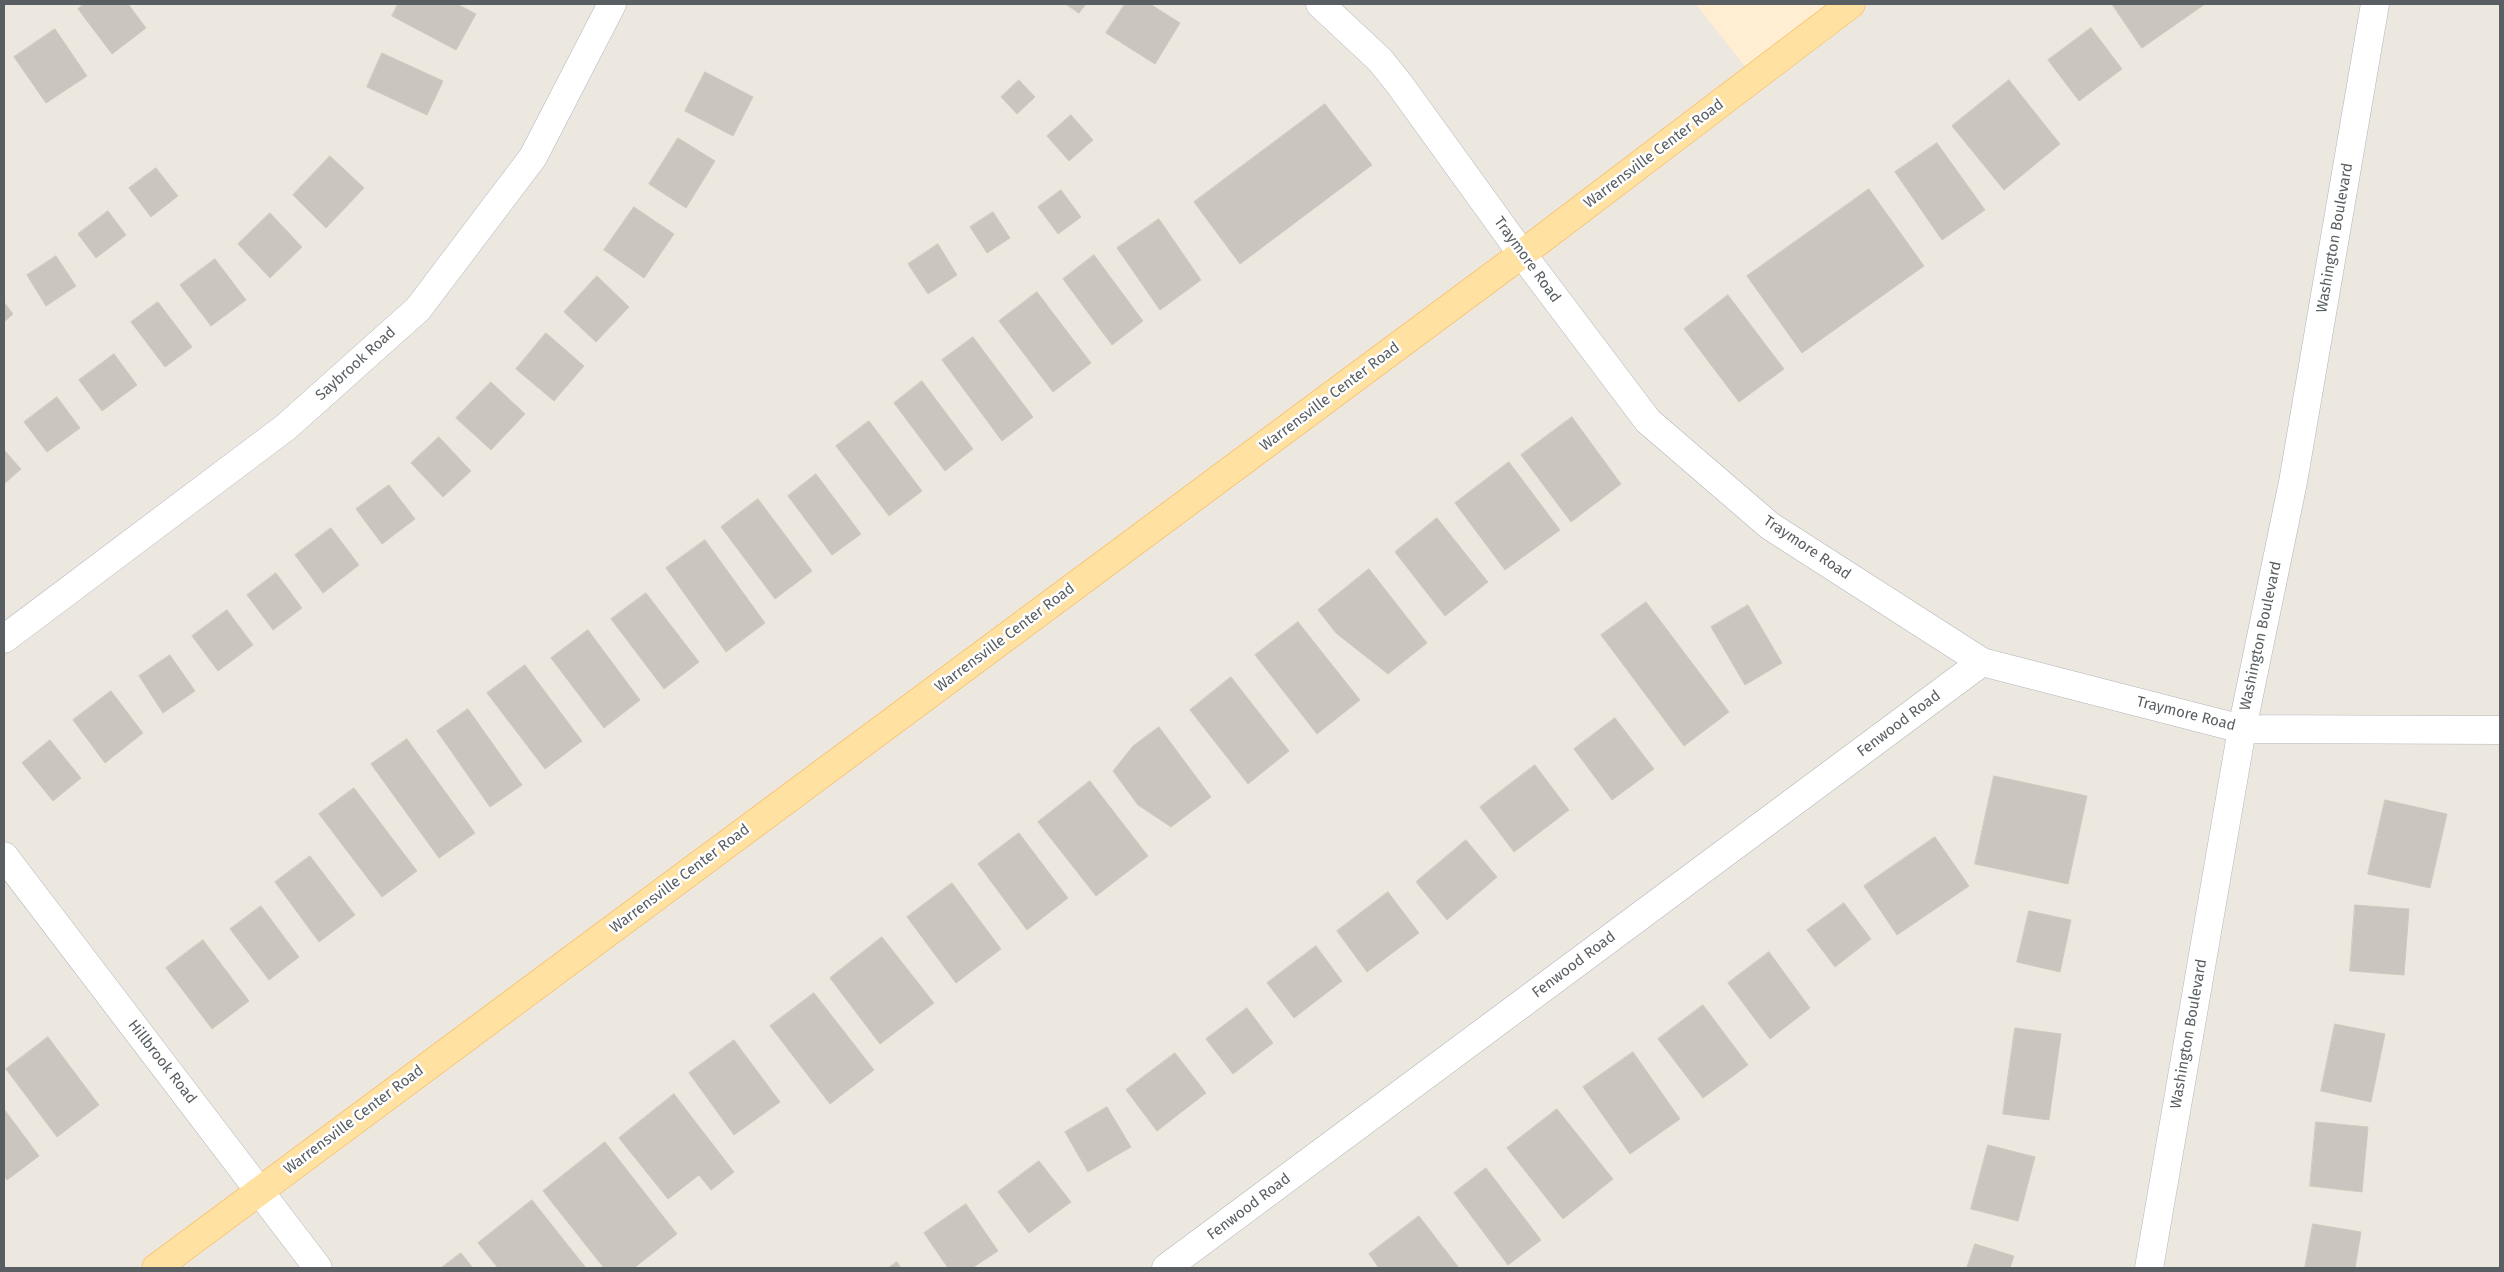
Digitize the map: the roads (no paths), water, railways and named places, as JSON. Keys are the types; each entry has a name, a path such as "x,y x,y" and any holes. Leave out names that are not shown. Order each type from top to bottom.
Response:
{"main road":[{"name":"Warrensville Center Road","path":"156,1268 1522,254 1851,4"}],"street":[{"name":"Saybrook Road","path":"4,639 286,426 418,308 533,156 612,4"},
{"name":"Traymore Road","path":"1320,4 1380,60 1395,78 1522,254 1648,421 1770,526 1982,662 2242,729 2500,730"},
{"name":"Washington Boulevard","path":"2149,1268 2242,729 2293,482 2375,4"},
{"name":"Fenwood Road","path":"1166,1268 1982,662"},
{"name":"Hillbrook Road","path":"4,856 318,1268"}]}
